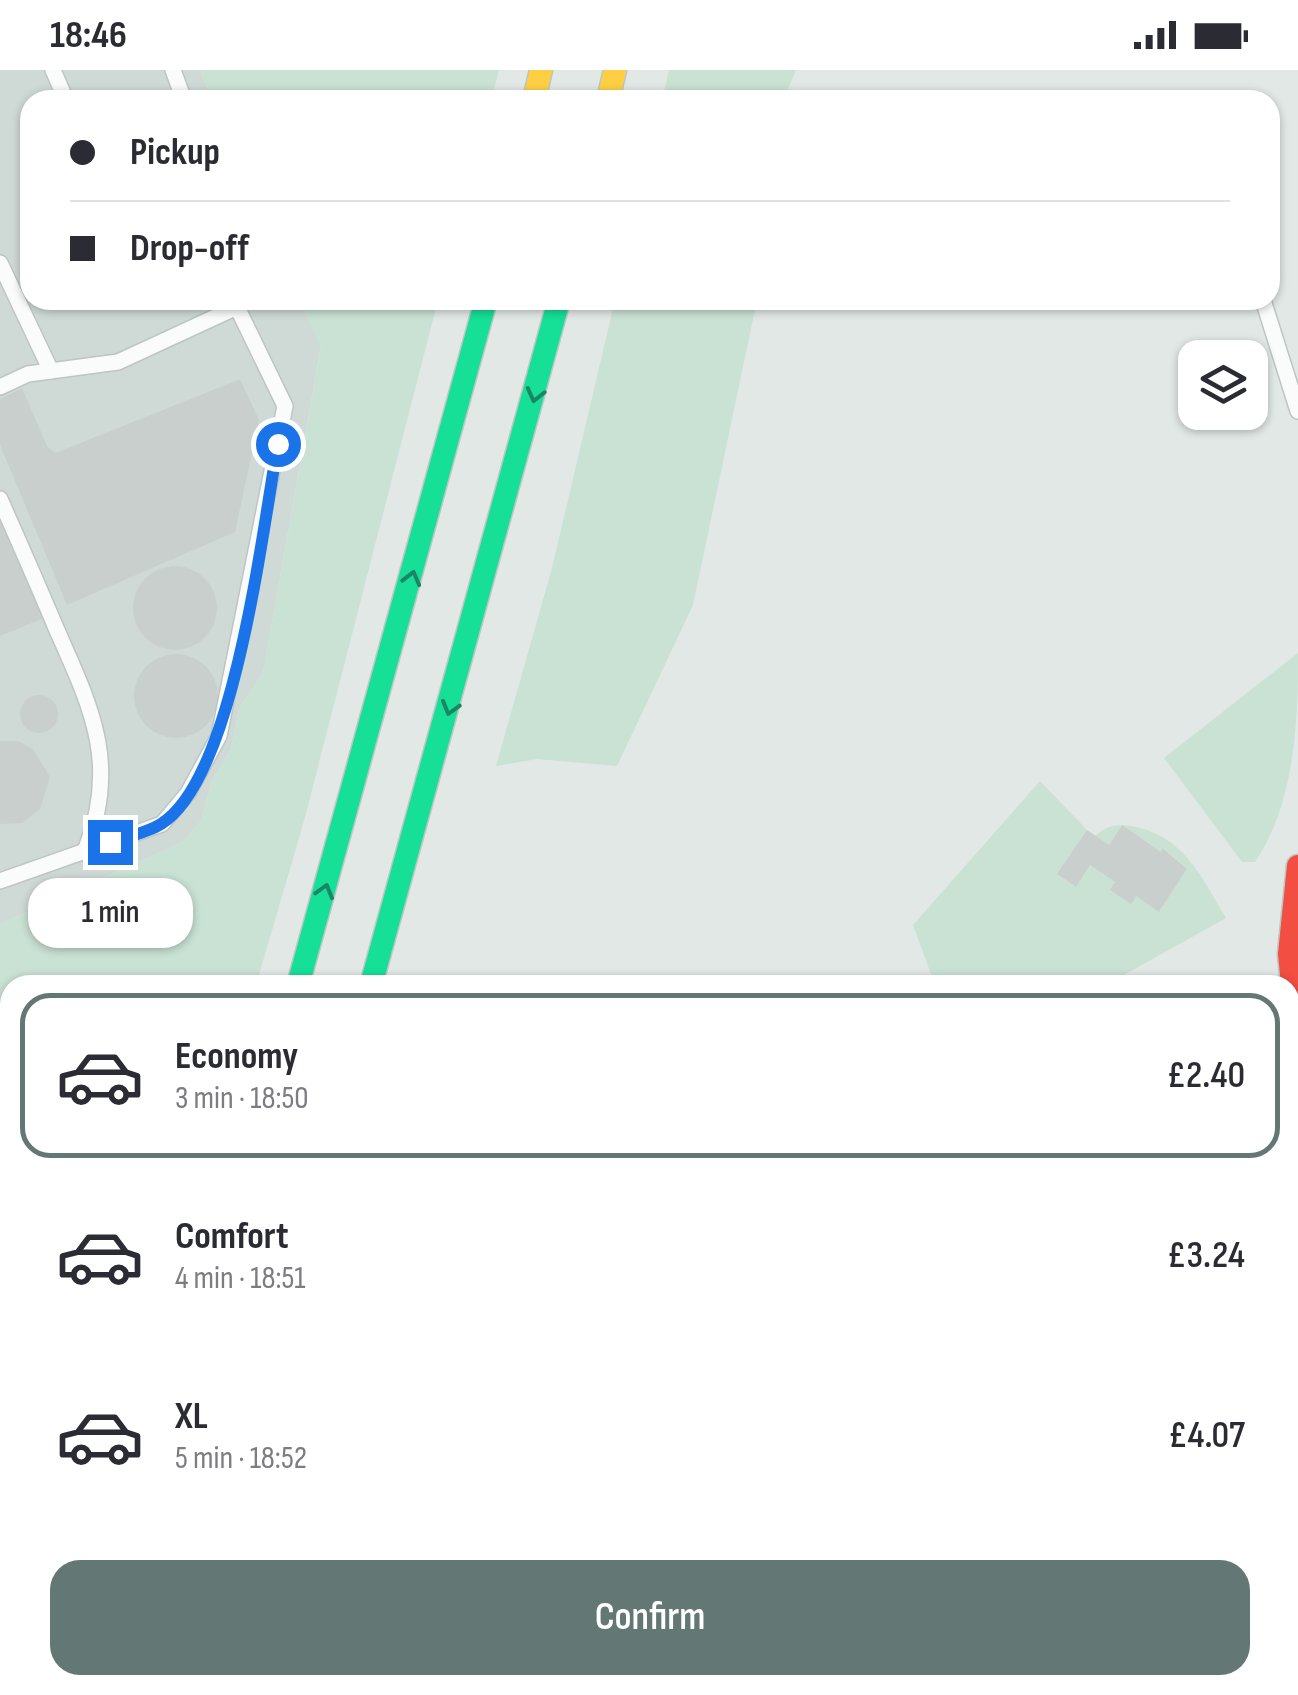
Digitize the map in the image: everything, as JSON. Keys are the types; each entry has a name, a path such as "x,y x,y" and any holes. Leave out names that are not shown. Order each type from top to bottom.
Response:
{"main road":[{"path":"301,975 382,692 483,310"},
{"path":"375,975 556,310"},
{"path":"1291,975 1290,900 1298,866"}],"lane":[{"path":"0,263 20,305"},
{"path":"22,310 51,371"},
{"path":"0,386 28,374 118,362 233,310"},
{"path":"0,880 162,824 188,793 219,736 285,406 238,310"},
{"path":"1266,310 1298,411"},
{"path":"0,499 82,679 96,724 98,818 84,851"}],"shaded area":[{"path":"0,70 200,70 208,90 20,90 20,310 304,310 321,346 263,673 239,709 231,749 212,780 201,821 183,842 0,924"}],"green space":[{"path":"200,70 499,70 494,90 208,90"},
{"path":"669,70 796,70 787,90 664,90"},
{"path":"304,310 435,310 304,821 259,975 0,975 0,924 183,842 201,821 212,780 231,749 239,709 263,673 321,347"},
{"path":"613,310 755,310 693,605 617,766 537,759 496,766 552,568"},
{"path":"1298,653 1295,734 1286,788 1279,814 1255,862 1242,862 1164,758"},
{"path":"1040,781 1087,830 1058,875 1076,887 1090,865 1115,882 1111,890 1130,903 1136,896 1160,911 1187,869 1164,848 1161,852 1122,826 1140,828 1170,842 1192,863 1226,918 1124,975 931,975 913,925"},
{"path":"1122,826 1109,845 1095,836 1106,829"}],"building":[{"path":"240,379 259,420 235,532 67,605 0,445 0,399 22,388 47,446 55,453"},
{"path":"0,508 49,616 0,636"},
{"path":"175,566 191,569 205,578 214,592 214,624 205,638 191,647 175,650 159,647 145,638 136,624 133,608 136,592 145,578 159,569"},
{"path":"176,654 192,657 206,666 215,680 215,712 206,726 192,735 176,738 160,735 146,726 137,712 134,696 137,680 146,666 160,657"},
{"path":"39,695 52,701 58,714 52,727 39,733 26,727 20,714 26,701"},
{"path":"0,741 18,741 33,749 50,777 40,809 22,823 0,824"},
{"path":"1122,825 1161,852 1163,848 1187,869 1159,912 1136,896 1131,904 1110,890 1115,882 1090,865 1076,887 1057,874 1087,830 1109,845"}],"traffic: fast":[{"path":"301,975 483,310"},
{"path":"374,975 556,310"}],"traffic: slow":[{"path":"536,90 541,70"},
{"path":"610,90 615,70"}],"traffic: jam":[{"path":"1291,975 1289,954 1298,866"}],"route":[{"path":"110,842 162,824 188,793 219,736 278,444"}]}
